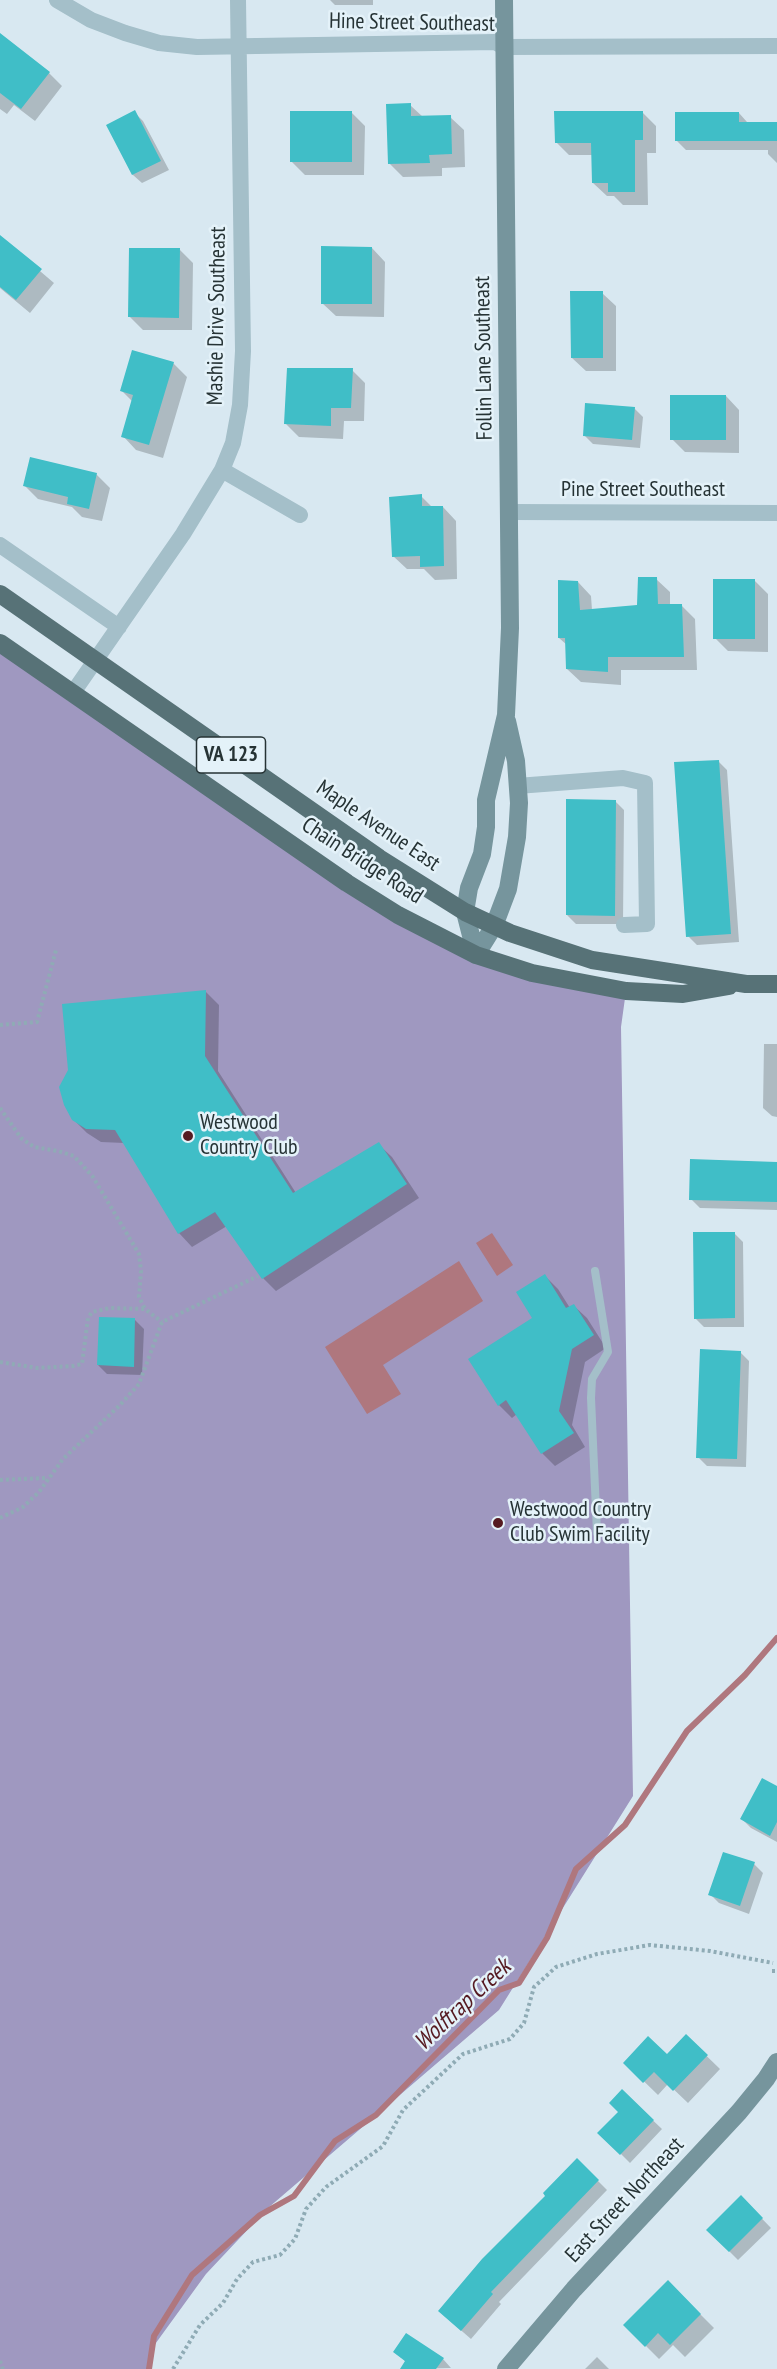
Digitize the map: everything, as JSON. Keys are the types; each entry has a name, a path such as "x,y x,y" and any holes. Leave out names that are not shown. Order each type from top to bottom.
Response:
{"main road":[{"name":"Maple Avenue East","path":"0,594 379,858 465,912 494,926 592,960 746,984 777,984"},
{"name":"Chain Bridge Road","path":"0,643 347,883 398,915 476,955 532,972 607,989 649,994 683,994 746,984"}],"street":[{"name":"Hine Street Southeast","path":"57,0 91,20 125,33 159,42 196,47 495,42 504,47 777,46"},
{"name":"Mashie Drive Southeast","path":"72,694 183,534 222,470 233,443 240,405 243,351 238,0"},
{"name":"Follin Lane Southeast","path":"476,955 465,912 469,888 482,854 486,827 486,800 506,716 510,628 504,0"},
{"path":"222,470 300,515"},
{"name":"Pine Street Southeast","path":"509,512 777,513"},
{"path":"0,545 119,627"},
{"name":"Follin Lane Southeast","path":"476,955 494,926 513,866 518,837 516,761 506,716"},
{"path":"517,786 623,778 645,783 647,924 624,925"},
{"name":"East Street Northeast","path":"506,2369 574,2289 739,2112 777,2062"}],"lane":[{"path":"595,1271 608,1352 592,1379 597,1533"}],"path":[{"path":"0,1025 37,1022 56,950"},
{"path":"0,1108 21,1138 34,1147 58,1150 74,1156 93,1177 139,1254 141,1271 139,1297 145,1309 162,1322"},
{"path":"0,1518 22,1508 39,1492 63,1459 139,1384 162,1322 258,1276"},
{"path":"0,1362 37,1368 82,1364 88,1318 92,1312 110,1308 145,1309"},
{"path":"0,1480 47,1478"},
{"path":"173,2369 200,2325 223,2303 237,2279 254,2262 280,2255 295,2239 306,2209 326,2187 383,2146 404,2110 463,2054 510,2039 524,2023 534,1987 556,1967 597,1954 650,1945 710,1952 773,1964"},
{"path":"0,2361 3,2369"}],"shaded area":[{"name":"Westwood Country Club","path":"0,645 347,883 476,955 626,991 621,1027 633,1796 499,2010 268,2208 206,2274 153,2347 151,2369 0,2369"},
{"path":"492,1233 513,1265 497,1276 476,1243"},
{"path":"459,1261 483,1301 383,1365 401,1394 367,1414 325,1347"}],"building":[{"path":"0,33 50,72 21,109 0,93"},
{"path":"411,103 411,116 451,115 452,154 429,155 430,163 388,164 386,104"},
{"path":"135,110 161,161 132,175 106,125"},
{"path":"290,111 352,111 352,162 290,162"},
{"path":"554,111 643,111 643,140 635,140 635,192 608,192 608,183 592,183 591,143 555,143"},
{"path":"675,112 739,112 739,122 777,122 777,141 675,141"},
{"path":"0,235 42,269 16,300 0,287"},
{"path":"321,246 372,247 372,304 321,304"},
{"path":"129,248 180,248 179,318 128,317"},
{"path":"570,291 603,291 603,358 571,358"},
{"path":"132,350 174,362 149,445 121,437 133,395 120,391"},
{"path":"287,368 353,368 351,408 331,408 331,426 284,424"},
{"path":"670,395 726,395 726,440 670,440"},
{"path":"585,403 635,407 632,440 583,436"},
{"path":"30,457 97,473 89,509 67,504 68,497 23,486"},
{"path":"422,494 422,506 443,506 444,566 420,567 420,556 392,557 389,497"},
{"path":"638,577 657,577 658,604 682,604 684,657 608,657 608,672 566,669 565,638 558,638 558,580 578,581 580,610 637,605"},
{"path":"713,579 755,579 755,639 713,639"},
{"path":"719,760 731,934 686,937 674,762"},
{"path":"566,799 616,800 615,916 566,915"},
{"name":"Westwood Country Club","path":"206,990 205,1056 293,1193 379,1142 407,1184 262,1279 215,1212 178,1234 115,1130 86,1129 72,1120 64,1105 59,1087 68,1070 62,1004"},
{"path":"690,1159 777,1162 777,1202 689,1200"},
{"path":"693,1232 735,1232 735,1318 694,1319"},
{"path":"545,1274 566,1308 574,1304 594,1335 572,1349 559,1411 574,1433 541,1454 506,1400 498,1406 468,1359 532,1318 516,1292"},
{"path":"99,1317 135,1318 134,1367 97,1365"},
{"path":"700,1349 741,1351 737,1459 696,1458"},
{"path":"762,1778 777,1786 777,1822 770,1836 740,1819"},
{"path":"723,1852 755,1862 740,1906 708,1895"},
{"path":"686,2034 708,2055 673,2091 654,2072 643,2083 623,2063 648,2036 667,2054"},
{"path":"622,2089 654,2120 620,2155 597,2133 618,2112 609,2103"},
{"path":"577,2158 599,2180 491,2292 493,2294 461,2331 438,2311 482,2259 545,2196 543,2193"},
{"path":"741,2195 763,2218 729,2252 706,2230"},
{"path":"668,2280 701,2314 670,2345 658,2333 645,2347 623,2325"},
{"path":"406,2333 444,2358 436,2369 400,2369 405,2361 393,2352"}],"waterway":[{"name":"Wolftrap Creek","path":"149,2369 154,2336 192,2275 260,2215 294,2196 335,2141 376,2115 499,1990 519,1983 547,1938 576,1869 625,1825 687,1731 745,1675 777,1638"}],"place":[{"name":"Westwood Country Club","path":"188,1136"},
{"name":"Westwood Country Club Swim Facility","path":"498,1523"}]}
